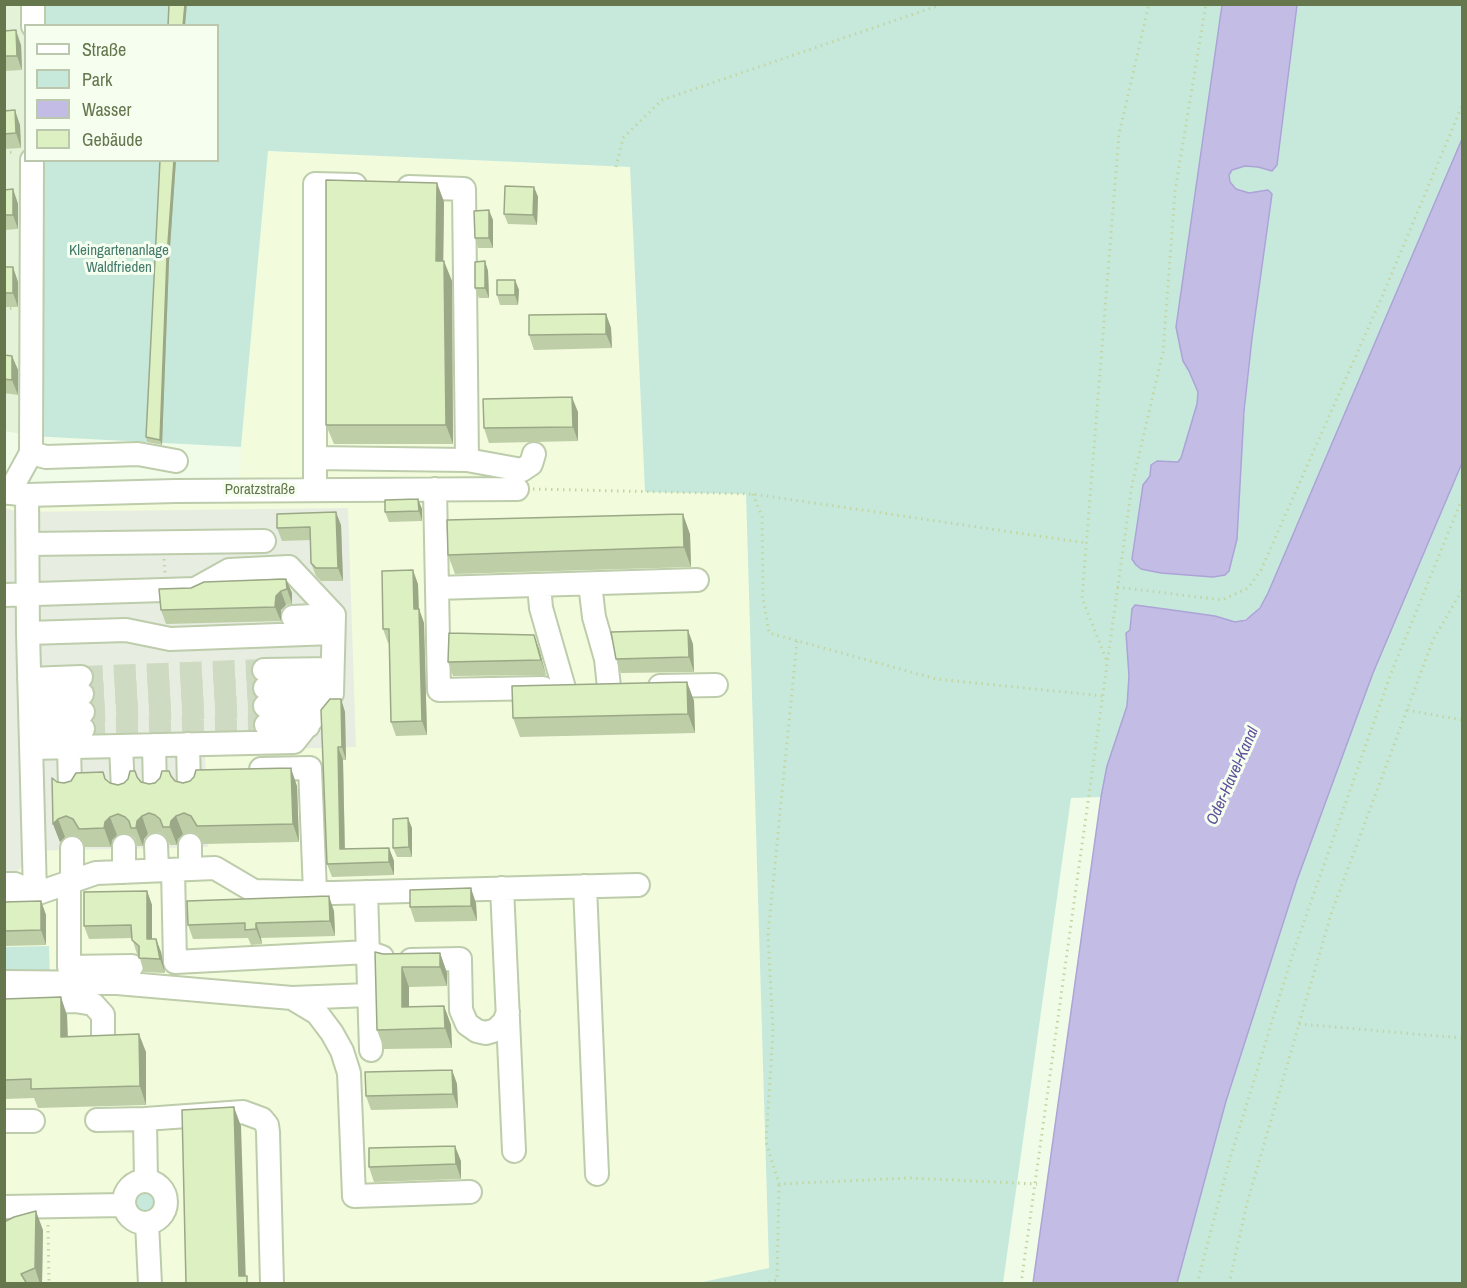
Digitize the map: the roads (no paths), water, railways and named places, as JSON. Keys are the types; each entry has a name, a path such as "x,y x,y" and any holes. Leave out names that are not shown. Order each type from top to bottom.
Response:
{"street":[{"path":"33,4 33,24"},
{"path":"32,162 31,453 13,493 29,544 28,633 35,893"},
{"path":"315,490 315,184 465,189 467,460"},
{"path":"31,453 46,457 138,454 176,461"},
{"path":"315,458 467,460 522,470 531,465 534,454"},
{"path":"435,489 439,690 716,685"},
{"name":"Poratzstraße","path":"13,493 516,489"},
{"path":"29,544 264,541"},
{"path":"4,595 195,588 229,570 289,567 334,624 329,687 308,726 294,742 69,747 31,714"},
{"path":"437,588 697,580"},
{"path":"590,584 594,617 606,659 609,687"},
{"path":"539,585 541,608 564,688"},
{"path":"293,617 334,624"},
{"path":"28,633 126,630 166,623"},
{"path":"126,630 170,639 334,624"},
{"path":"265,697 329,687"},
{"path":"265,697 329,687"},
{"path":"265,697 308,726"},
{"path":"31,714 82,703 31,714"},
{"path":"188,744 189,788"},
{"path":"154,745 155,789"},
{"path":"121,746 123,790"},
{"path":"69,747 70,788"},
{"path":"239,769 310,768 315,892"},
{"path":"173,870 190,845"},
{"path":"124,846 124,872"},
{"path":"156,846 173,870 175,962 373,950 390,960 460,959 461,1010 467,1024 477,1031 486,1033 496,1030 504,1022 508,1012"},
{"path":"72,848 69,967 132,966"},
{"path":"4,901 15,901 96,873 216,868 254,891 366,892 638,885"},
{"path":"4,884 15,884 35,893"},
{"path":"585,886 597,1174"},
{"path":"502,888 514,1151"},
{"path":"366,892 373,950 369,995 371,1050"},
{"path":"4,982 117,983 292,998 369,995"},
{"path":"44,1002 54,982"},
{"path":"292,998 316,1013 332,1033 342,1051 349,1073 354,1196 470,1192"},
{"path":"4,1004 75,1001 93,1004 103,1015 103,1041"},
{"path":"97,1120 243,1112 262,1119 268,1132 272,1284"},
{"path":"145,1119 146,1181"},
{"path":"4,1121 33,1121"},
{"path":"146,1181 159,1187 165,1199 163,1212 159,1218 147,1223 134,1221 124,1205 127,1191 132,1185 146,1181"},
{"path":"4,1207 124,1205"},
{"path":"147,1223 150,1284"}],"water":[{"path":"1222,5 1297,5 1277,165 1272,171 1245,166 1232,170 1229,175 1230,182 1236,189 1249,193 1268,190 1272,194 1244,412 1237,539 1229,571 1225,575 1213,577 1141,569 1132,559 1143,485 1150,476 1151,465 1157,461 1178,462 1197,404 1198,392 1183,361 1176,327"},
{"name":"Oder-Havel-Kanal","path":"1462,139 1462,463 1373,673 1297,880 1226,1101 1177,1283 1033,1283 1101,797 1107,766 1127,706 1129,676 1126,633 1130,630 1132,609 1135,605 1215,616 1235,622 1246,620 1260,608"}],"tunnel":[{"path":"81,677 264,670"},
{"path":"82,694 265,688"},
{"path":"83,712 265,706"},
{"path":"83,729 266,725"}],"park label":[{"name":"Kleingartenanlage Waldfrieden","path":"119,260"}]}
